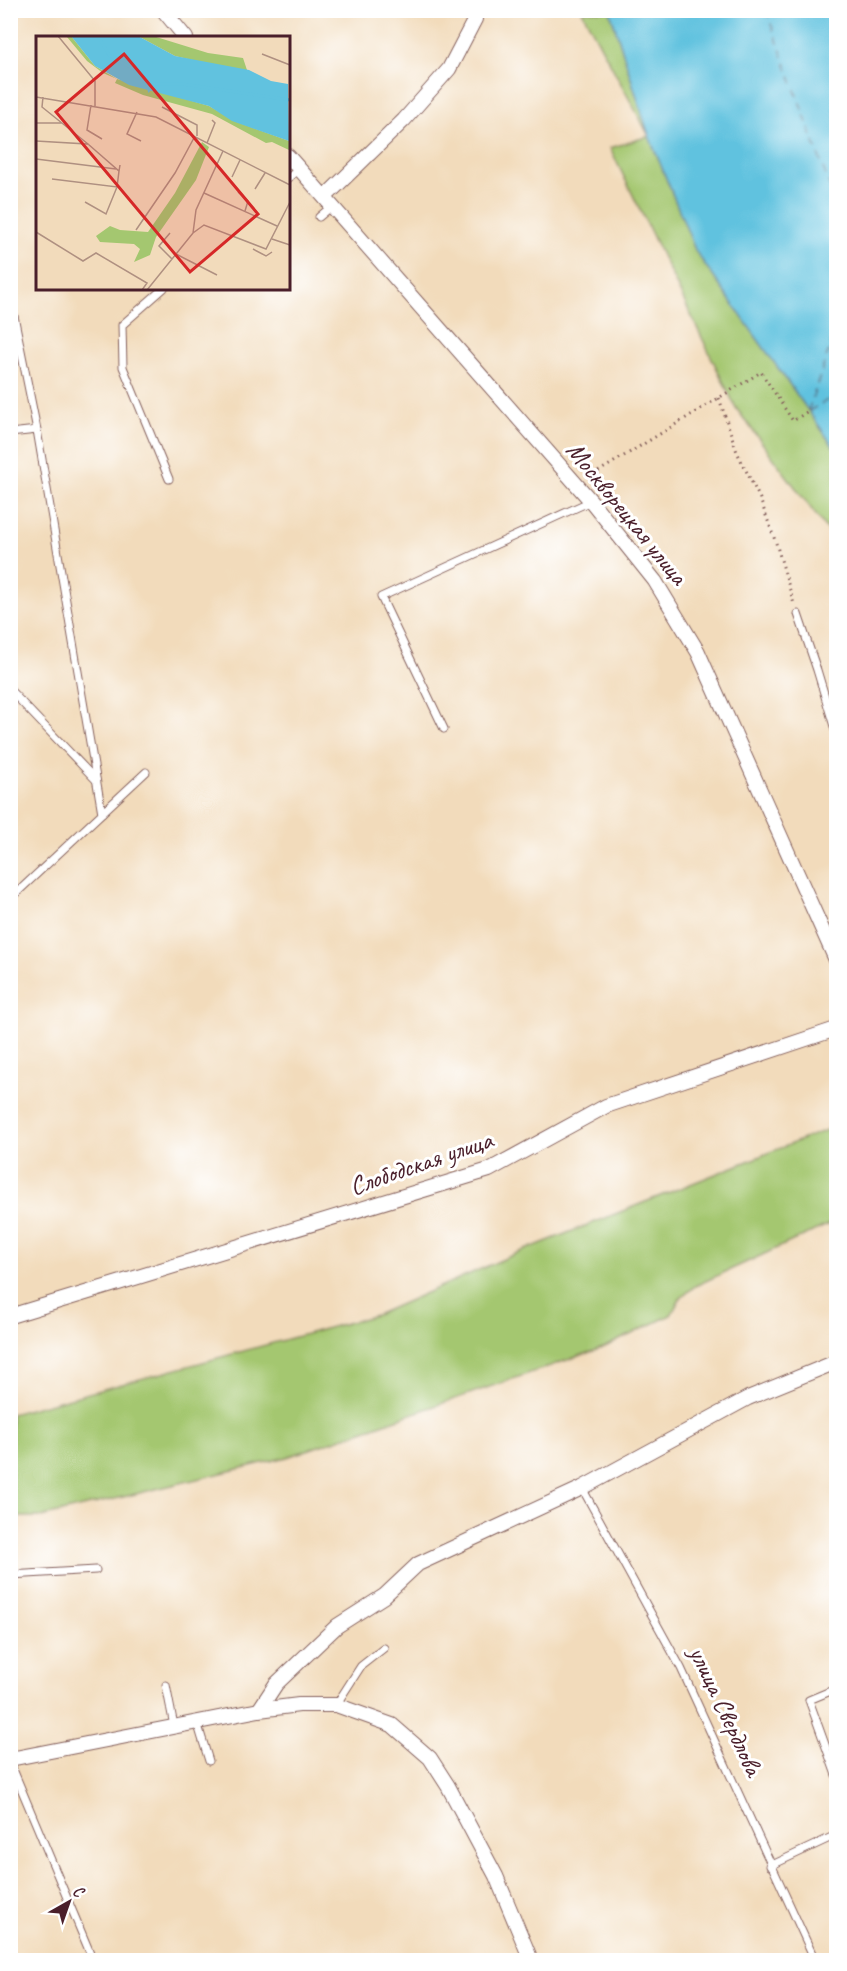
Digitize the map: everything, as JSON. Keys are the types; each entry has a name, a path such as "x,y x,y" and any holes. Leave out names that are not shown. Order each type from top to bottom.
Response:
{"street":[{"path":"163,10 184,36"},
{"path":"328,202 449,69 475,19 475,10"},
{"name":"Москворецкая улица","path":"290,158 591,501 655,581 698,652 837,960"},
{"name":"Слободская улица","path":"10,1317 489,1170 606,1106 837,1029"},
{"path":"259,1710 276,1684 337,1626 384,1596 418,1564 582,1488 748,1398 837,1362"},
{"path":"10,1761 197,1722 299,1705 336,1705 392,1725 430,1758 448,1786 496,1876 531,1960"}],"lane":[{"path":"290,176 299,168"},
{"path":"319,218 328,202"},
{"path":"162,290 122,325 123,367 169,479"},
{"path":"10,296 37,430 102,813"},
{"path":"10,433 37,430"},
{"path":"444,729 381,597 591,501"},
{"path":"798,614 837,733"},
{"path":"10,690 96,780"},
{"path":"10,899 146,772"},
{"name":"улица Свердлова","path":"582,1488 681,1668 815,1960"},
{"path":"10,1575 96,1570"},
{"path":"336,1705 361,1666 384,1648"},
{"path":"166,1685 174,1727"},
{"path":"833,1690 809,1700 837,1775"},
{"path":"197,1722 208,1761"},
{"path":"10,1761 93,1960"},
{"path":"770,1866 837,1835"}],"path":[{"path":"576,485 761,372 793,421 808,411"},
{"path":"719,398 737,452 760,500 772,532 798,614"}],"green space":[{"path":"582,11 610,11 649,136"},
{"path":"649,136 696,252 836,450 836,542 736,408 610,148"},
{"path":"836,1126 836,1221 695,1286 680,1299 671,1315 605,1347 287,1457 41,1517 11,1517 11,1414 376,1315 515,1254"}],"water":[{"path":"610,11 836,11 836,450 696,252 649,136"}],"ferry route":[{"path":"766,10 836,203"},
{"path":"808,411 836,329"},
{"path":"809,411 836,397"}]}
